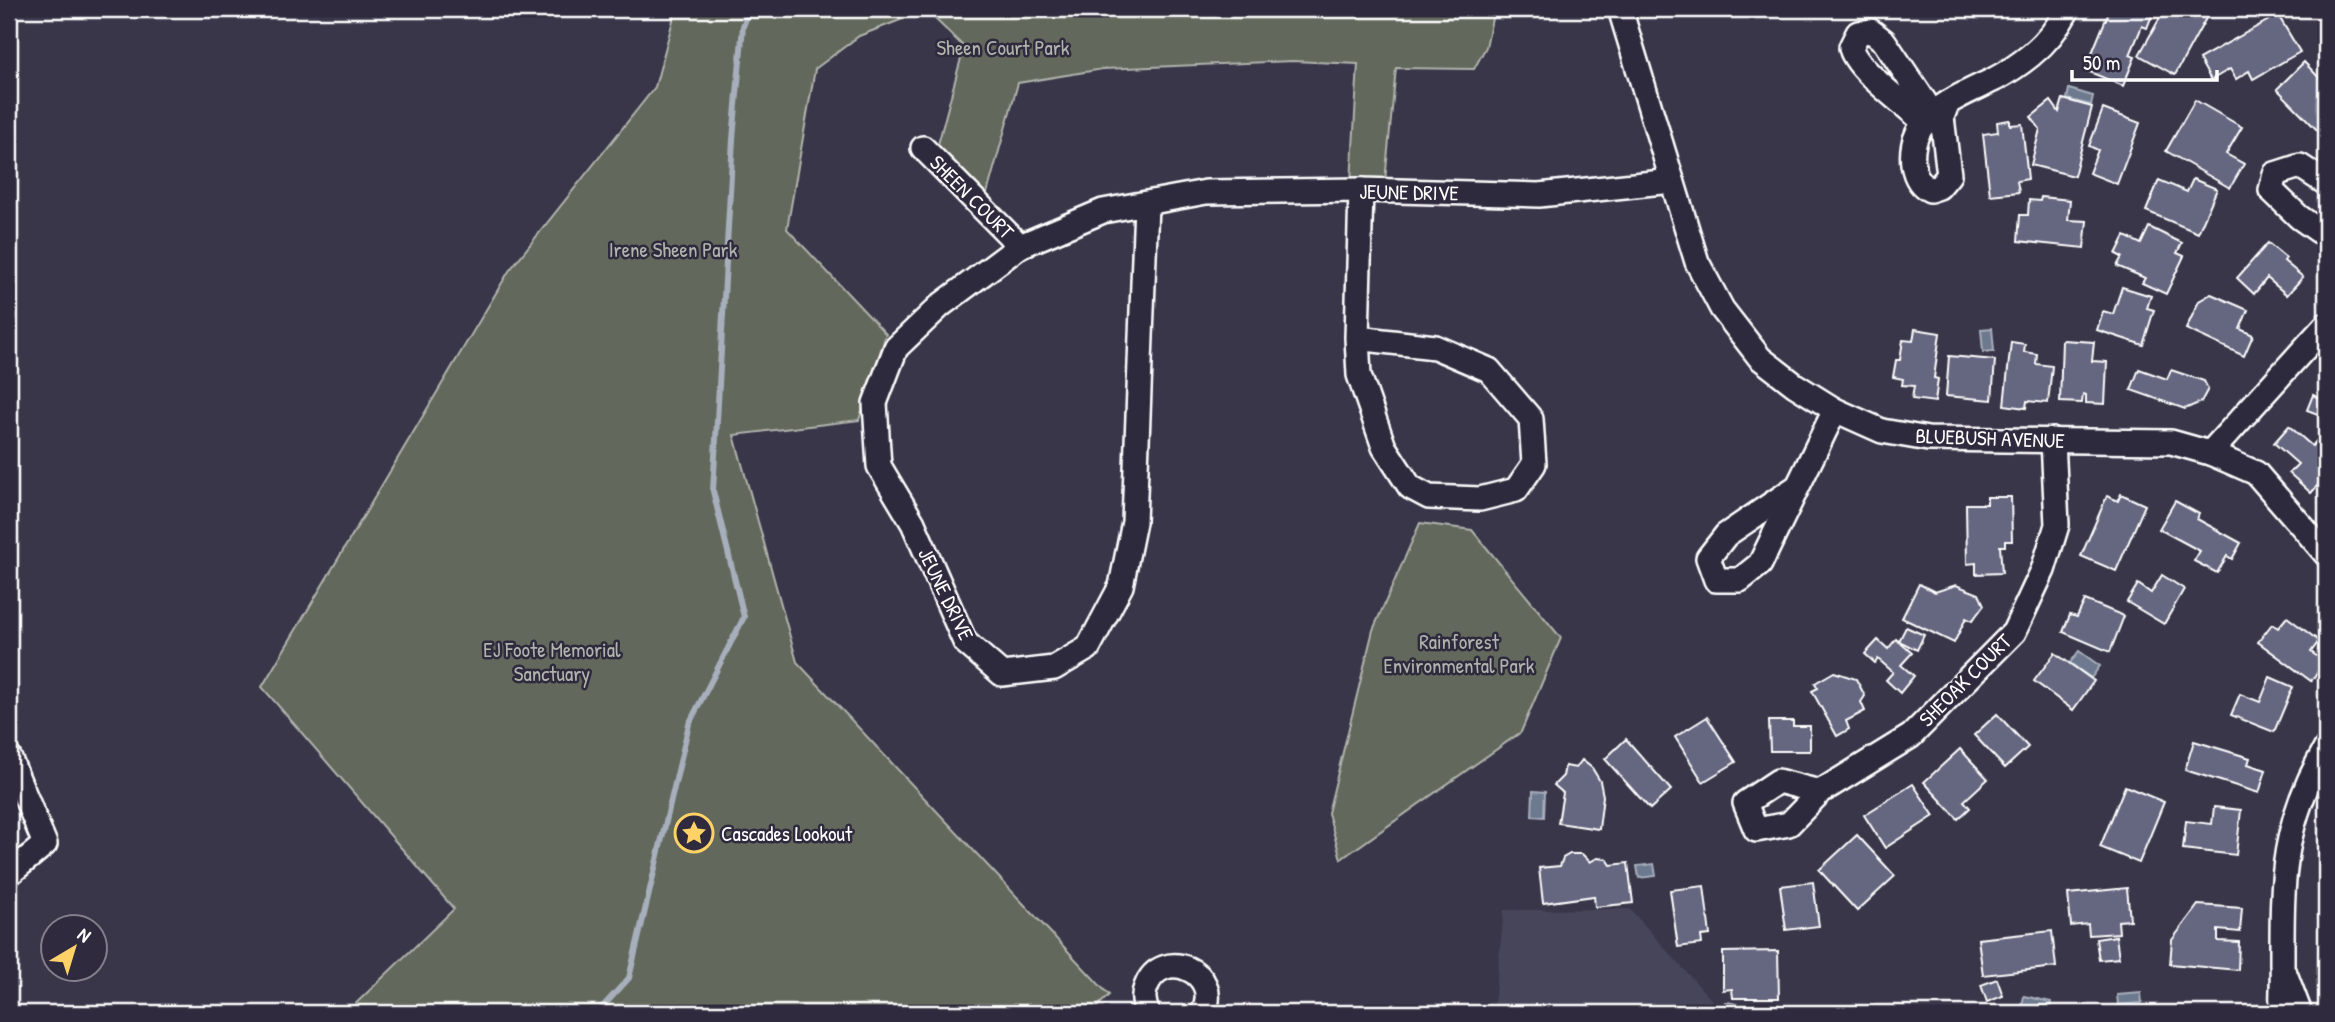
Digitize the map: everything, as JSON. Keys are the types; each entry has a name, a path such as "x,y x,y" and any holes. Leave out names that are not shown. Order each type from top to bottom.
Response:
{"street":[{"name":"BLUEBUSH AVENUE","path":"1620,9 1697,262 1722,309 1760,358 1795,385 1835,410 1882,431 1928,439 2171,442 2210,453 2256,473 2326,554"},
{"path":"1937,117 1863,68 1853,57 1851,50 1852,41 1858,33 1873,31 1887,44 1937,117 1948,157 1913,163 1914,138 1937,117 2035,52 2050,36 2068,9"},
{"path":"1863,68 1887,44"},
{"name":"SHEEN COURT","path":"923,148 1020,246"},
{"path":"2326,183 2300,166 2275,174 2272,190 2299,217 2326,236"},
{"name":"JEUNE DRIVE","path":"1146,204 1134,522 1121,586 1088,648 1054,668 1002,674 965,642 913,523 879,466 875,403 896,348 941,305 1020,246 1103,211 1206,192 1361,190 1539,195 1672,181"},
{"path":"1357,338 1435,347 1489,370 1531,419 1534,464 1516,490 1480,499 1429,497 1410,487 1384,447 1359,374 1357,338 1361,190"},
{"path":"2210,453 2326,325"},
{"path":"1798,486 1835,410"},
{"name":"SHEOAK COURT","path":"1820,792 1911,736 2014,632 2043,570 2057,525 2053,440"},
{"path":"2282,1013 2281,896 2286,854 2300,802 2326,748"},
{"path":"9,757 45,844 9,874"},
{"path":"1141,1009 1144,990 1153,975 1170,966 1179,966 1190,969 1205,985 1207,995 1203,1013"},
{"path":"2283,967 2300,1013"}],"shaded area":[{"path":"1630,909 1723,1013 1493,1013 1504,910"}],"green space":[{"name":"EJ Foote Memorial Sanctuary","path":"676,9 1494,9 1486,47 1474,69 1396,68 1385,181 1351,182 1358,64 1293,61 1103,69 1018,83 986,197 936,152 964,47 926,10 859,36 815,69 787,229 886,334 859,420 734,435 797,662 1109,995 1091,1013 346,1013 454,909 262,687 509,271 655,87"},
{"name":"Rainforest Environmental Park","path":"1420,523 1472,530 1561,638 1521,732 1341,859 1328,813 1373,630"}],"water":[{"path":"2069,89 2093,96 2091,105 2067,99"},
{"path":"1992,328 1994,351 1983,352 1981,329"},
{"path":"2079,651 2100,666 2091,678 2070,663"},
{"path":"1533,791 1545,792 1544,817 1532,816"},
{"path":"1654,864 1656,876 1639,878 1637,866"},
{"path":"2141,993 2142,1003 2118,1005 2117,995"},
{"path":"2024,996 2051,1002 2049,1013 2021,1011"},
{"path":"1726,1002 1738,1005 1747,1013 1725,1013 1722,1006"}],"building":[{"path":"2110,9 2154,10 2147,28 2142,26 2130,55 2135,57 2123,86 2085,70"},
{"path":"2165,9 2211,9 2175,75 2139,55"},
{"path":"2278,15 2300,52 2253,79 2249,71 2236,79 2230,69 2211,80 2199,59"},
{"path":"2304,62 2326,85 2326,139 2277,89"},
{"path":"2063,99 2092,107 2074,176 2031,165 2040,129 2031,117 2051,101 2059,112"},
{"path":"2195,100 2242,127 2226,154 2244,164 2230,188 2166,151"},
{"path":"2103,109 2140,123 2117,184 2089,173 2098,150 2089,146"},
{"path":"2010,120 2010,125 2022,124 2028,179 2017,181 2019,192 1990,195 1983,134 1998,132 1997,122"},
{"path":"2193,179 2217,189 2198,233 2146,211 2159,180 2187,192"},
{"path":"2041,197 2070,200 2068,220 2087,221 2084,248 2018,241 2020,215 2028,215 2029,200 2040,201"},
{"path":"2149,227 2182,243 2177,253 2184,256 2166,294 2142,283 2145,278 2117,266 2122,257 2116,254 2125,236 2141,244"},
{"path":"2268,243 2303,277 2287,295 2267,278 2254,294 2237,278"},
{"path":"2122,287 2151,296 2147,308 2154,310 2143,345 2097,330 2103,311 2113,314"},
{"path":"2211,294 2248,310 2240,329 2253,335 2244,356 2186,329 2199,301"},
{"path":"1915,329 1940,333 1934,378 1938,379 1935,402 1912,399 1914,386 1902,385 1903,379 1893,377 1896,360 1900,360 1903,340 1913,341"},
{"path":"2062,340 2094,342 2092,361 2107,362 2105,404 2086,403 2086,395 2083,394 2082,403 2060,402"},
{"path":"2011,342 2025,344 2024,352 2037,354 2036,364 2052,366 2048,403 2027,401 2026,408 2004,405"},
{"path":"1949,356 1995,360 1992,400 1946,396"},
{"path":"2139,369 2167,379 2171,370 2204,381 2208,389 2201,402 2185,409 2131,390"},
{"path":"2326,386 2326,417 2307,410 2313,395 2321,399"},
{"path":"2289,426 2312,446 2326,430 2326,476 2311,493 2289,473 2298,464 2274,443"},
{"path":"2121,494 2145,505 2116,571 2081,556 2107,496 2118,501"},
{"path":"1987,497 2011,497 2012,541 2005,541 2005,546 2000,546 2002,573 1976,574 1976,563 1967,564 1966,504 1987,504"},
{"path":"2175,501 2199,514 2197,519 2241,543 2232,559 2227,556 2217,573 2194,561 2200,551 2159,529"},
{"path":"2162,575 2184,589 2164,624 2127,602 2138,584 2151,593"},
{"path":"1919,584 1935,592 1956,585 1979,594 1984,605 1972,621 1966,618 1954,643 1902,618"},
{"path":"2085,600 2124,616 2110,652 2063,632 2070,615 2077,617"},
{"path":"2287,617 2319,641 2311,652 2325,662 2311,681 2258,642 2272,624 2278,628"},
{"path":"1906,627 1924,635 1917,650 1899,641"},
{"path":"1896,639 1912,653 1901,665 1914,676 1900,693 1886,680 1893,672 1878,659 1875,663 1865,654 1878,640 1888,649"},
{"path":"2055,653 2094,681 2073,710 2034,681"},
{"path":"1834,672 1856,679 1865,696 1861,702 1865,711 1846,721 1849,729 1837,736 1812,691 1818,688 1815,683"},
{"path":"2270,677 2293,687 2274,732 2231,715 2240,694 2260,702"},
{"path":"1997,714 2028,747 2005,768 1974,735"},
{"path":"1707,717 1736,762 1703,782 1675,737"},
{"path":"1769,721 1793,721 1793,726 1810,726 1810,751 1770,751"},
{"path":"1626,739 1671,790 1650,809 1605,759"},
{"path":"2194,741 2250,758 2248,764 2266,770 2259,793 2185,770"},
{"path":"1960,749 1988,779 1964,801 1970,808 1958,819 1924,782"},
{"path":"1582,760 1592,768 1600,781 1603,796 1599,829 1558,823 1563,793 1554,785 1563,776 1565,766 1576,768"},
{"path":"1913,784 1934,816 1885,848 1864,815"},
{"path":"2125,786 2164,802 2139,863 2100,847"},
{"path":"2214,807 2241,810 2236,855 2183,849 2186,821 2212,824"},
{"path":"1857,835 1895,876 1857,911 1819,870"},
{"path":"1570,854 1582,854 1590,862 1597,858 1607,859 1611,865 1628,863 1633,903 1595,907 1594,896 1543,903 1539,868 1560,866 1563,858"},
{"path":"1813,882 1819,926 1786,930 1780,886"},
{"path":"1704,886 1710,935 1701,936 1702,944 1678,947 1670,890"},
{"path":"2127,888 2130,920 2118,921 2119,933 2089,935 2088,924 2071,926 2068,894"},
{"path":"2198,905 2242,908 2240,932 2218,930 2218,941 2239,942 2238,970 2170,964 2172,940"},
{"path":"2052,931 2056,967 1983,975 1978,939"},
{"path":"2116,936 2119,958 2099,960 2096,939"},
{"path":"1778,951 1779,998 1733,998 1732,989 1723,990 1723,952"},
{"path":"1997,979 2003,996 1987,1002 1981,985"},
{"path":"2152,1007 2152,1013 2107,1013"}],"waterway":[{"path":"597,1013 629,978 689,724 744,617 713,491 733,139 743,26 750,9"}],"place":[{"name":"Cascades Lookout","path":"694,833"}],"park label":[{"name":"Sheen Court Park","path":"1003,47"},
{"name":"Irene Sheen Park","path":"673,249"}]}
